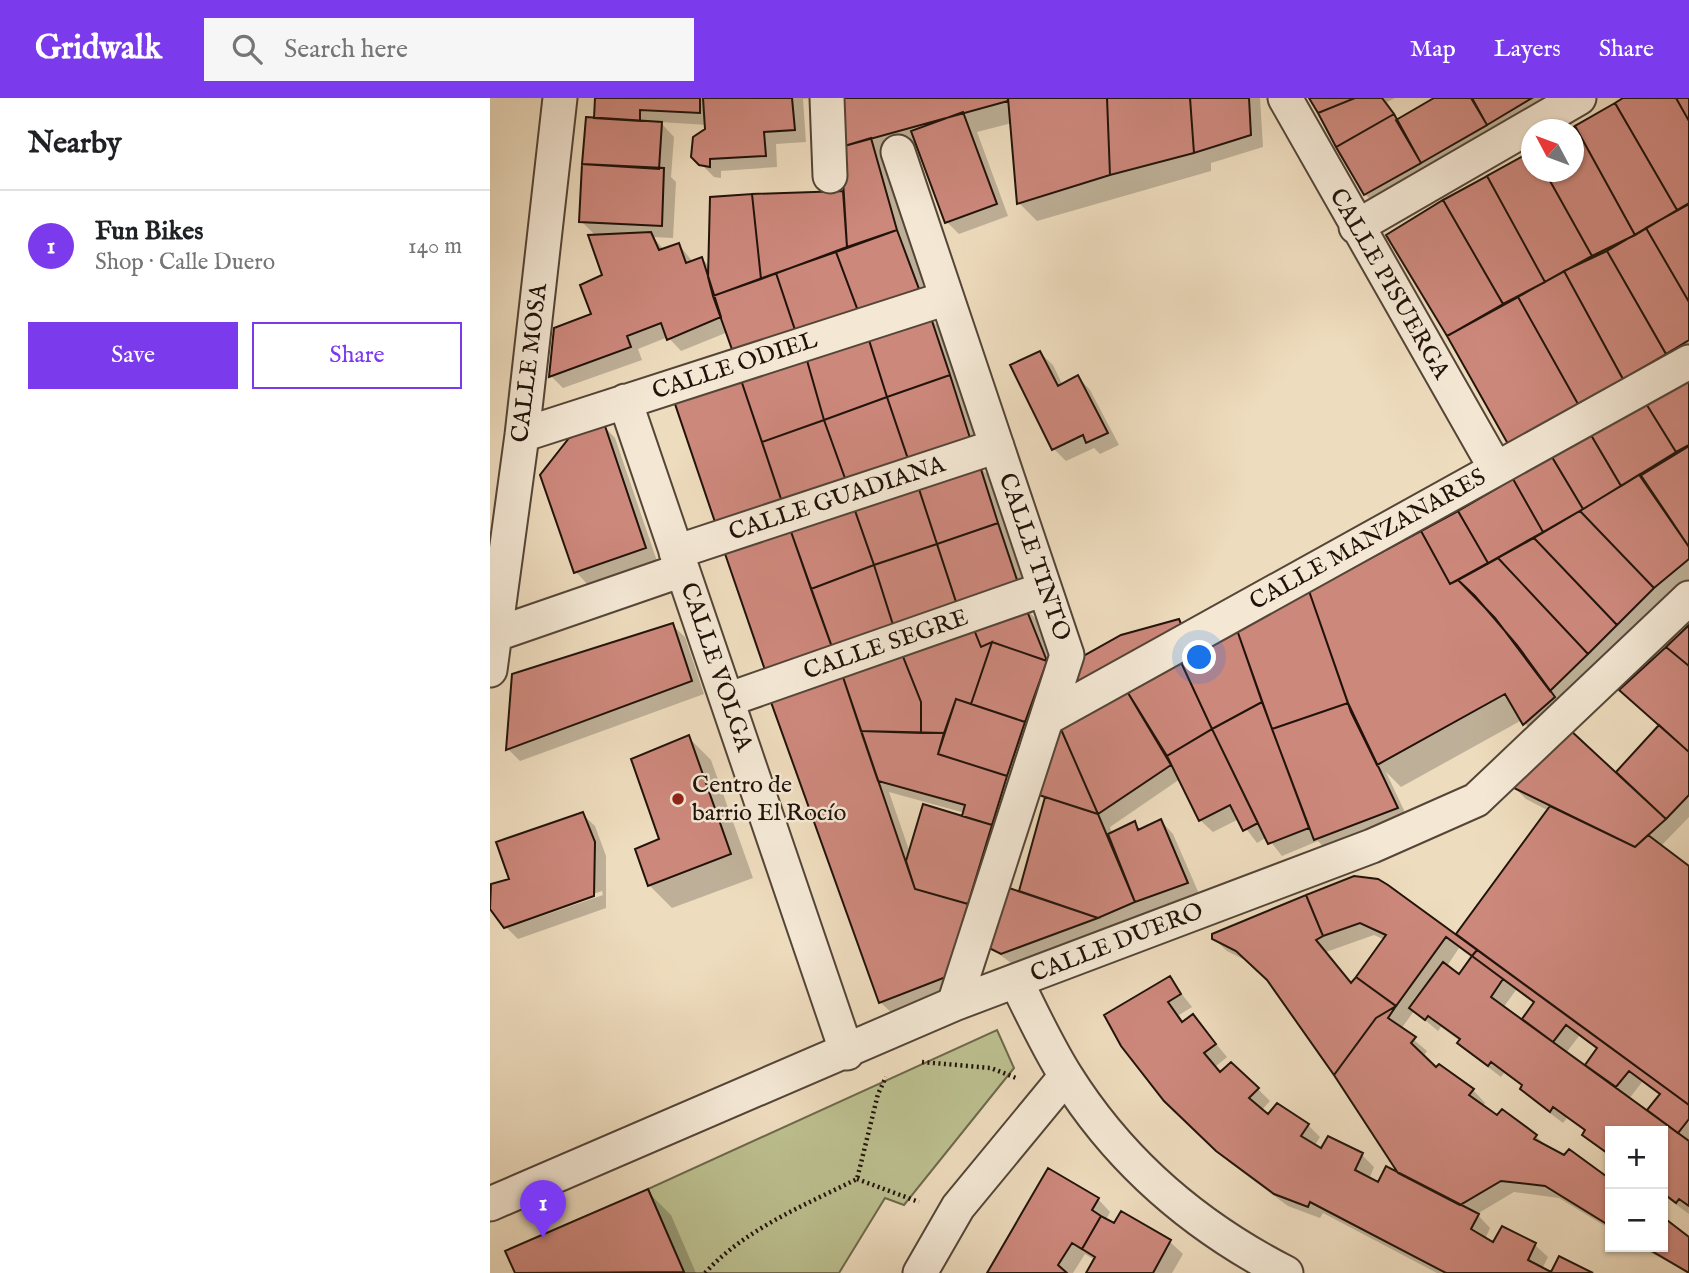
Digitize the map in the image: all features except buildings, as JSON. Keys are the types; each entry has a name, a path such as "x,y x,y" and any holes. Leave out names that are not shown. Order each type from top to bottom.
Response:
{"street":[{"name":"CALLE MOSA","path":"490,670 522,435 560,98"},
{"path":"827,98 830,176"},
{"name":"CALLE PISUERGA","path":"1285,98 1356,228 1496,469"},
{"path":"1356,228 1579,98"},
{"name":"CALLE TINTO","path":"898,152 1067,655 954,1004"},
{"name":"CALLE ODIEL","path":"522,435 947,298"},
{"name":"CALLE MANZANARES","path":"1047,718 1689,362"},
{"name":"CALLE VOLGA","path":"625,401 847,1053"},
{"name":"CALLE GUADIANA","path":"494,635 679,561 997,446"},
{"name":"CALLE SEGRE","path":"727,700 1044,589"},
{"name":"CALLE DUERO","path":"490,1204 847,1053 889,1049 954,1004 1372,846 1476,800 1689,598"},
{"path":"1016,981 1066,1076 1121,1149 1182,1209 1243,1263 1286,1273"},
{"path":"920,1273 958,1207 1066,1076"}],"path":[{"path":"857,1179 889,1049 940,1063 991,1069 1016,1078 1042,1104"},
{"path":"705,1273 724,1253 764,1228 857,1179 920,1202 950,1222"}],"green space":[{"path":"997,1030 1014,1068 904,1205 885,1198 839,1273 682,1273 648,1189"}],"place":[{"name":"Centro de barrio El Rocío","path":"678,799"},
{"name":"Fun Bikes","path":"543,1238"}]}
